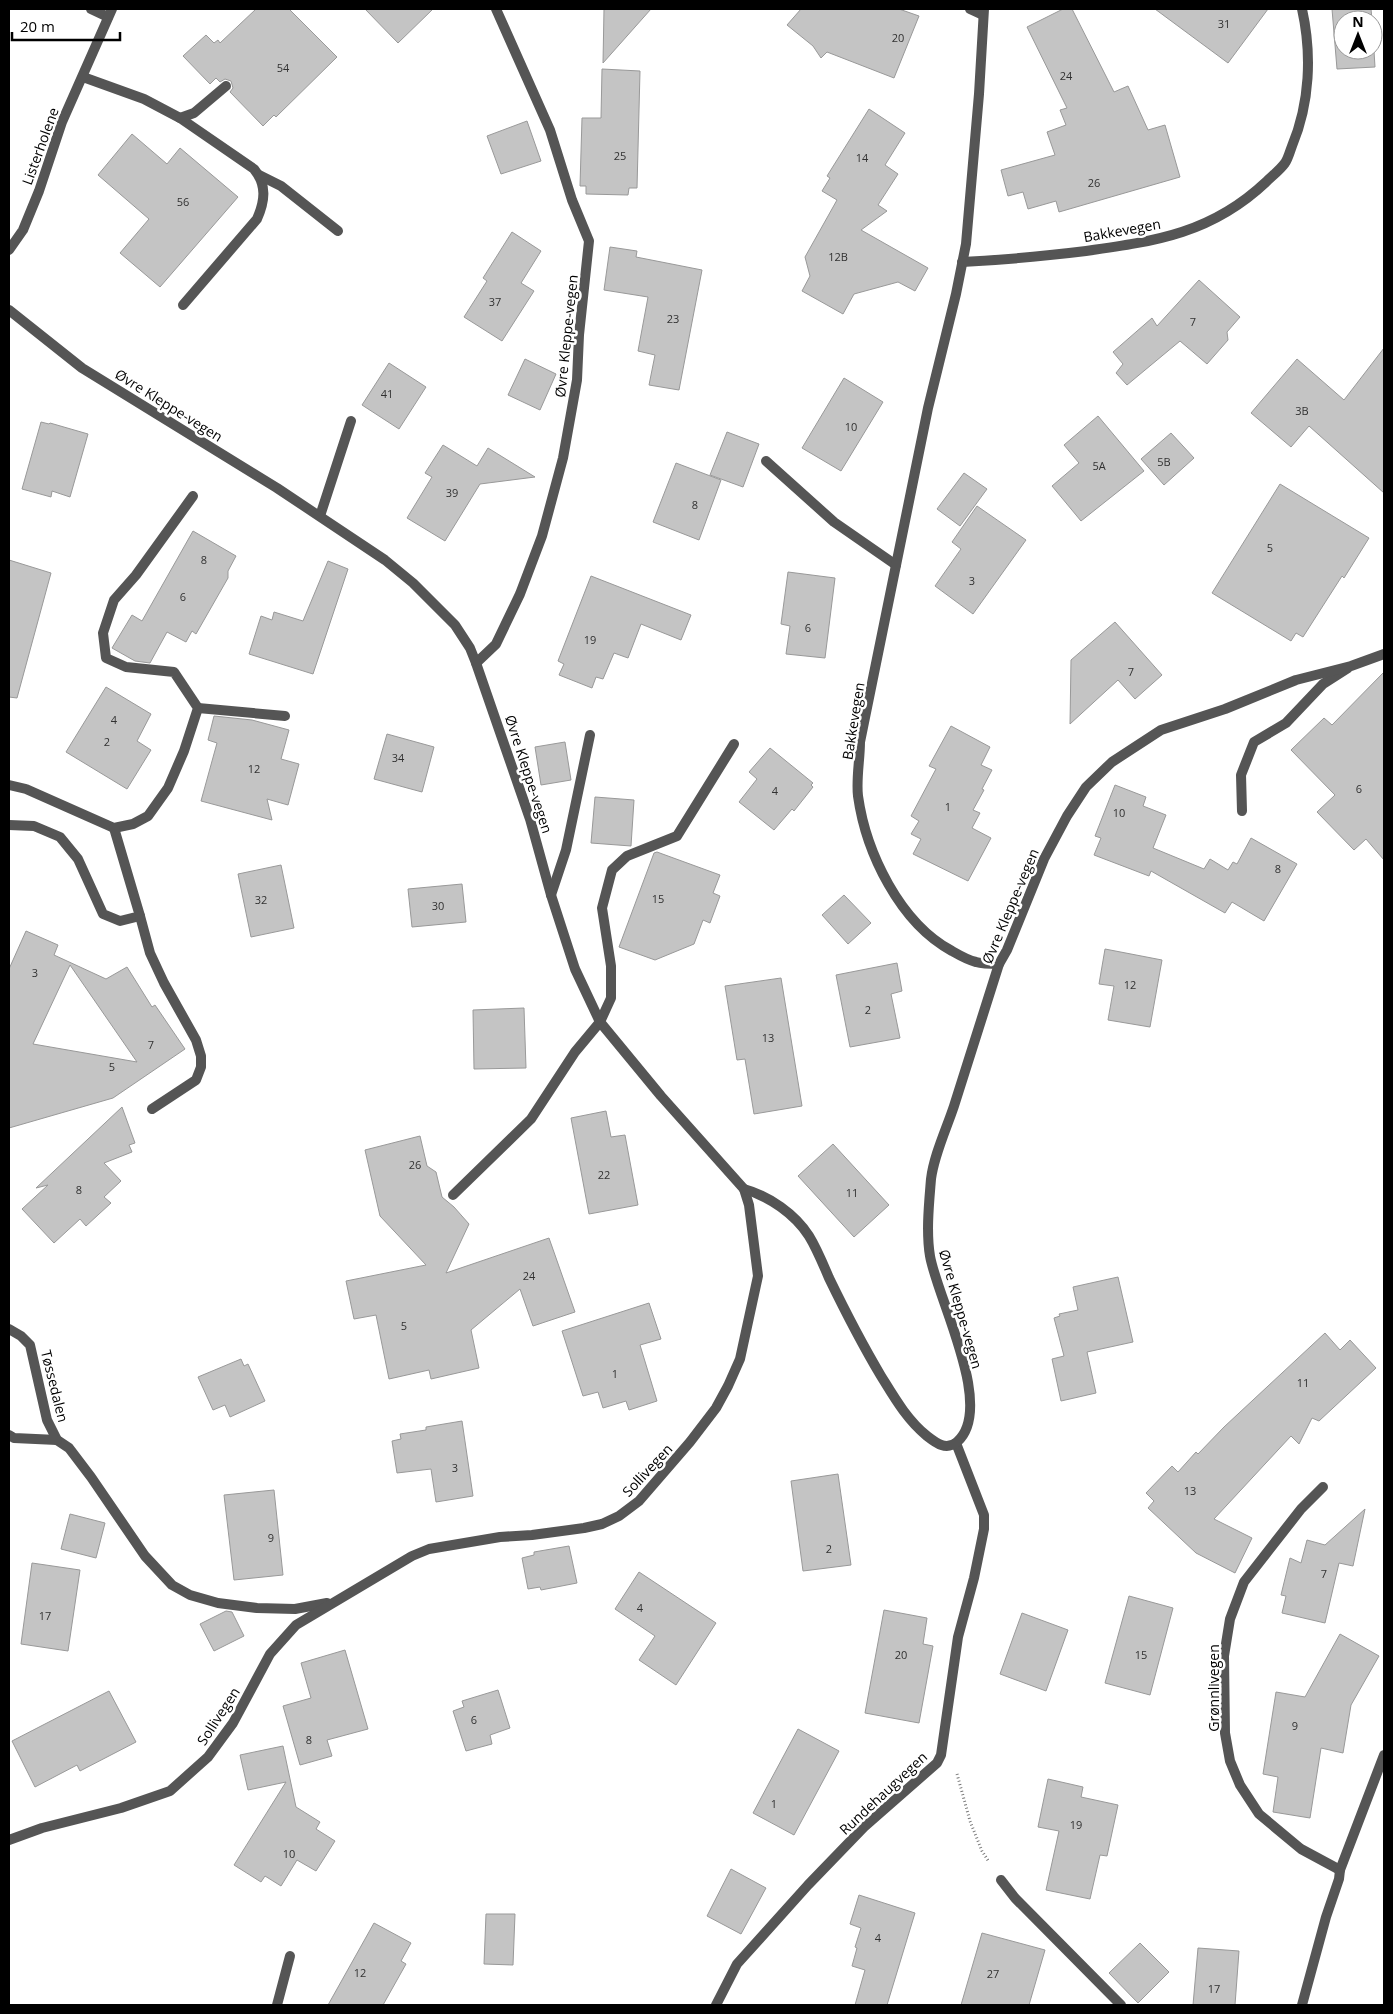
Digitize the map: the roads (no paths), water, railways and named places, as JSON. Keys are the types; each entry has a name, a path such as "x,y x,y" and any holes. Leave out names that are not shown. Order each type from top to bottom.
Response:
{"street":[{"path":"91,9 110,13"},
{"name":"Øvre Kleppe-vegen","path":"476,663 496,644 520,594 542,536 563,458 577,380 579,335 589,241 572,200 550,130 496,9"},
{"name":"Bakkevegen","path":"970,9 983,12 978,103 966,244 956,294 928,408 860,742 858,794 868,839 890,887 906,912 930,937 963,957 975,962 999,964"},
{"name":"Bakkevegen","path":"962,262 1021,259 1145,243 1191,230 1228,212 1250,196 1285,164 1305,108 1308,72 1302,9"},
{"name":"Listerholene","path":"9,250 23,230 40,190 62,122 110,13"},
{"path":"82,77 144,99 180,118 254,169 259,175 264,192 263,205 257,219 184,305"},
{"path":"180,118 194,113 226,86"},
{"path":"259,175 281,186 338,231"},
{"name":"Øvre Kleppe-vegen","path":"9,310 82,368 277,488 385,560 413,582 455,625 470,648 476,663 530,819 551,895 575,969 600,1022 661,1096 744,1189 774,1202 790,1215 808,1235 859,1338 897,1403 912,1422 942,1446 956,1443 966,1430 969,1394 964,1359 930,1256 928,1229 932,1177 999,964 1007,950 1044,859 1067,816 1086,787 1112,762 1161,730 1224,709 1296,680 1351,666 1384,654"},
{"path":"320,516 351,421"},
{"path":"766,461 834,522 896,565"},
{"path":"194,496 136,575 114,600 103,633 106,658 126,667 174,672 198,708"},
{"name":"Øvre Kleppe-vegen","path":"1242,811 1241,775 1254,742 1286,723 1323,684 1351,666"},
{"path":"198,708 285,716"},
{"path":"9,786 26,789 114,828 133,824 148,816 168,788 184,751 198,708"},
{"name":"Øvre Kleppe-vegen","path":"551,895 566,850 590,735"},
{"path":"453,1195 531,1119 575,1052 600,1022 611,998 611,966 602,908 612,870 627,856 676,836 734,744"},
{"path":"9,825 34,826 60,837 78,859 104,914 120,922 140,916"},
{"path":"114,828 150,953 164,983 196,1040 201,1056 201,1067 196,1080 152,1109"},
{"name":"Sollivegen","path":"9,1840 42,1828 121,1808 170,1791 208,1757 233,1723 270,1654 296,1625 412,1556 429,1549 500,1537 532,1535 602,1524 619,1516 639,1501 690,1442 716,1408 740,1359 758,1276 750,1206 744,1189"},
{"name":"Tøssedalen","path":"9,1329 30,1344 47,1420 58,1440"},
{"name":"Tøssedalen","path":"9,1436 14,1438 58,1440"},
{"name":"Sollivegen","path":"58,1440 91,1477 145,1556 172,1585 190,1595 218,1603 257,1608 295,1609 339,1600"},
{"name":"Rundehaugvegen","path":"716,2005 737,1964 808,1885 858,1834 937,1763 941,1755 958,1637 974,1578 984,1530 984,1515 956,1443"},
{"name":"Grønnlivegen","path":"1323,1486 1301,1509 1244,1582 1230,1619 1224,1656 1225,1733 1230,1761 1240,1786 1259,1814 1301,1849 1340,1870"},
{"path":"1302,2005 1340,1870 1384,1755"},
{"path":"1001,1880 1015,1898 1121,2005"},
{"path":"277,2005 290,1956"}]}
